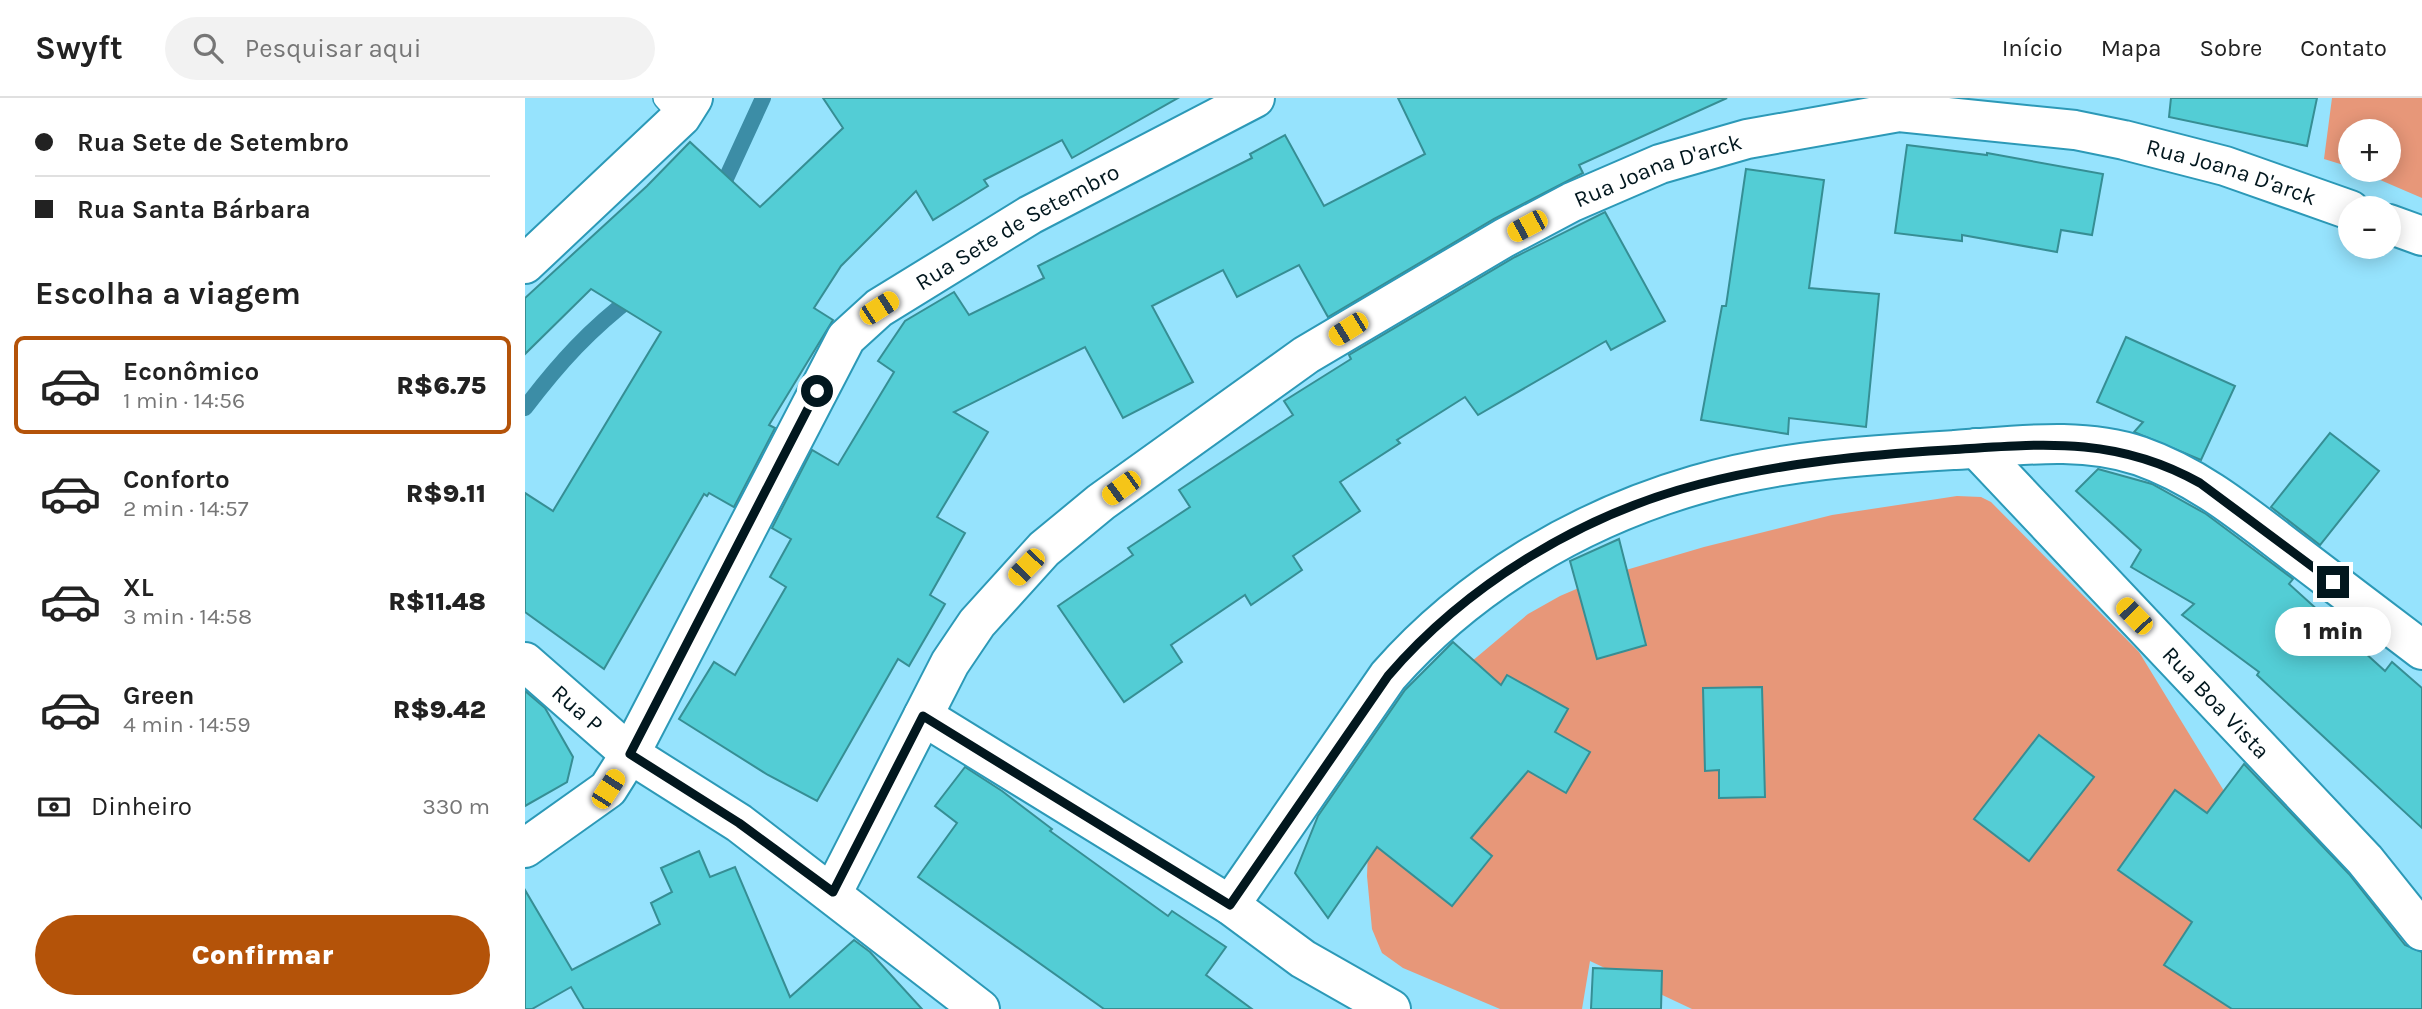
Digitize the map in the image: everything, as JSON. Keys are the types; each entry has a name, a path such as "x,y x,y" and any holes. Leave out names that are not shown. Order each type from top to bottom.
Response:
{"street":[{"name":"Rua Sete de Setembro","path":"525,848 608,789 630,754 846,338 879,308 1030,215 1255,98"},
{"path":"525,264 679,104"},
{"name":"Rua Joana D'arck","path":"833,892 950,663 977,623 1044,549 1101,502 1306,355 1369,316 1572,202 1660,164 1747,139 1866,116 1931,113 2075,130 2167,149 2338,206"},
{"path":"2401,228 2422,236"},
{"path":"1230,905 1388,676 1438,625 1508,571 1578,531 1697,484 1802,463 1877,454 2033,444 2092,446 2137,455 2178,471 2222,497 2422,650"},
{"name":"Rua Boa Vista","path":"1976,448 2357,851 2422,931"},
{"name":"Rua P","path":"525,662 630,754 739,823 833,892 980,1009"},
{"path":"923,716 1230,905 1303,960 1391,1009"}],"shaded area":[{"path":"2332,98 2422,98 2422,198 2385,182 2401,182 2401,119 2338,119 2338,163 2324,159"},
{"path":"1957,496 1981,497 1991,502 2139,652 2232,804 2376,1009 1692,1009 1590,961 1582,1009 1500,1009 1403,968 1382,953 1372,929 1367,876 1368,848 1465,667 1528,614 1560,596 1609,575 1704,547 1832,515"}],"building":[{"path":"823,98 1178,98 1072,158 1062,140 984,180 988,186 933,220 916,191 841,266 814,308 833,320 769,425 775,428 734,507 709,493 707,496 704,494 604,669 525,612 525,493 553,511 661,332 591,289 525,354 525,298 647,186 690,142 760,207 843,128"},
{"path":"1398,98 1727,98 1579,165 1583,173 1494,219 1328,317 1299,265 1237,297 1223,270 1152,306 1193,382 1123,418 1085,347 954,412 988,432 937,517 965,533 930,595 945,604 909,666 898,659 817,801 768,775 679,719 714,662 735,675 786,587 770,577 791,539 772,528 812,450 838,465 894,372 878,361 905,321 954,292 969,315 1044,278 1038,266 1252,158 1250,154 1285,135 1324,206 1425,154"},
{"path":"2171,98 2317,98 2307,146 2169,117"},
{"path":"1907,145 1987,153 2103,174 2092,235 2061,230 2057,252 1962,235 1962,241 1895,233"},
{"path":"1746,169 1824,180 1809,288 1879,294 1866,427 1789,418 1788,434 1701,420 1722,306 1726,306"},
{"path":"1605,212 1665,321 1611,350 1606,341 1478,415 1465,397 1397,440 1400,443 1340,482 1360,511 1293,556 1302,570 1251,605 1245,595 1171,645 1182,662 1124,702 1058,606 1133,555 1128,548 1190,507 1179,490 1293,415 1284,401 1351,359 1349,355 1515,257"},
{"path":"2126,337 2235,386 2201,460 2134,432 2143,422 2097,402"},
{"path":"2330,433 2379,471 2320,545 2271,507"},
{"path":"2098,469 2152,484 2206,514 2293,579 2289,584 2385,671 2392,662 2422,688 2422,828 2257,675 2259,672 2182,615 2194,604 2131,567 2141,550 2076,491"},
{"path":"1619,539 1646,645 1597,659 1570,561"},
{"path":"1453,642 1501,685 1507,675 1568,709 1555,732 1590,752 1566,793 1528,771 1471,838 1492,856 1452,906 1377,847 1328,918 1295,873 1318,816 1405,690"},
{"path":"1762,687 1765,797 1719,798 1719,770 1705,771 1703,688"},
{"path":"525,691 545,708 573,757 567,782 525,806"},
{"path":"2039,735 2094,777 2029,861 1974,819"},
{"path":"2244,764 2349,874 2405,945 2422,952 2422,1009 2232,1009 2164,965 2192,922 2118,870 2175,790 2207,813"},
{"path":"965,767 1002,791 1052,829 1050,831 1168,916 1172,911 1226,947 1206,975 1252,1009 1104,1009 918,877 957,823 935,806"},
{"path":"699,851 710,877 735,867 790,997 854,940 870,952 922,1009 584,1009 571,987 532,1009 525,1009 525,890 572,970 660,924 651,903 672,892 661,868"},
{"path":"1593,968 1662,971 1661,1009 1591,1009"}],"waterway":[{"path":"718,196 763,98"},
{"path":"525,408 576,347 635,295"}],"route":[{"path":"817,391 630,754 739,823 833,892 923,716 1230,905 1388,676 1412,649 1473,595 1508,571 1578,531 1656,498 1697,484 1779,466 1877,454 2007,445 2092,446 2116,450 2178,471 2200,483 2333,582"}]}
